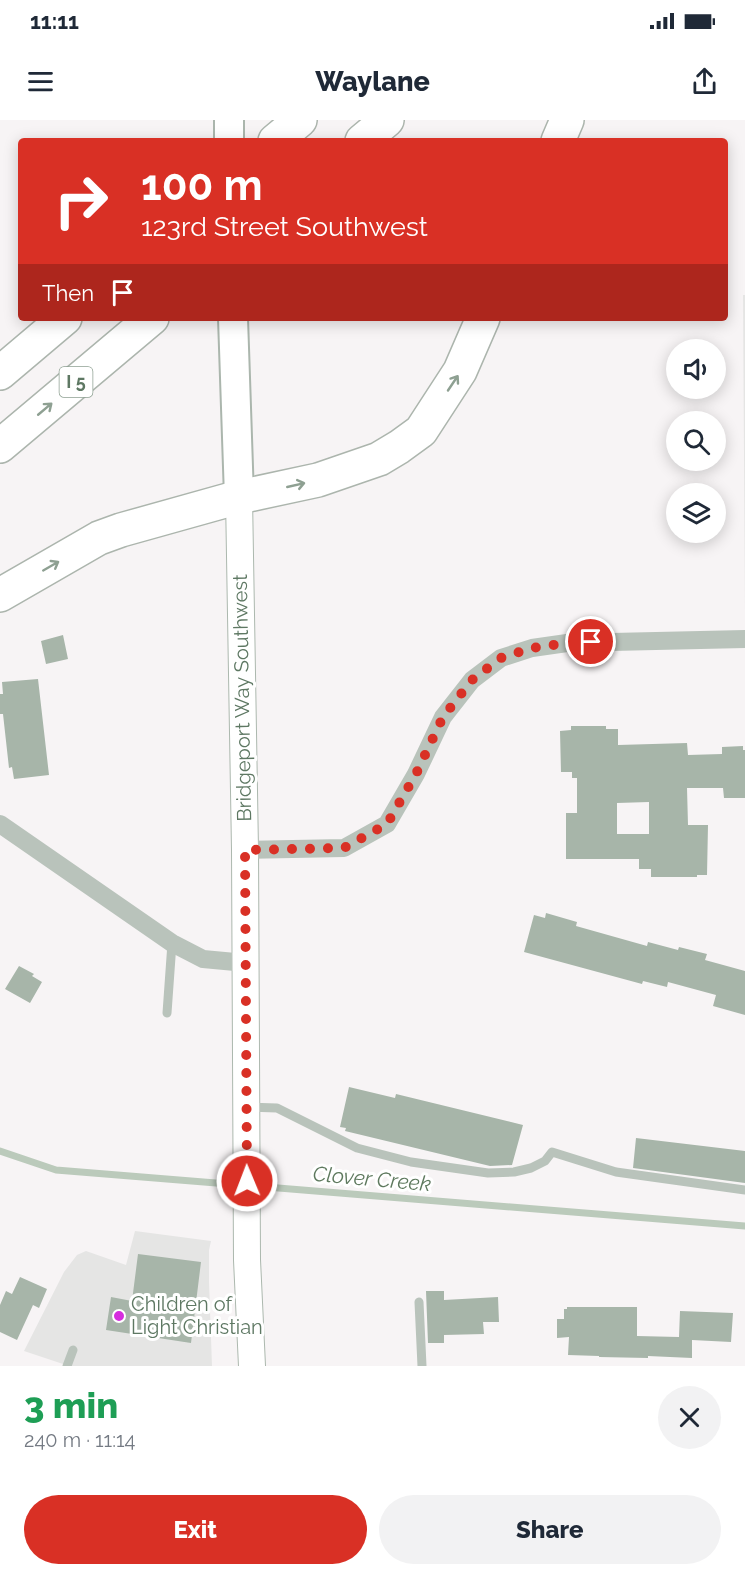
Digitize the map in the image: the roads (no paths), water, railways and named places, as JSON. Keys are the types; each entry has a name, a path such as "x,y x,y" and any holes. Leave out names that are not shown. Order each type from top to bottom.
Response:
{"highway":[{"path":"279,138 300,120"},
{"path":"366,138 387,120"},
{"path":"559,138 567,120"},
{"path":"0,373 61,321"},
{"name":"I 5","path":"0,446 148,321"},
{"path":"0,595 99,538 121,530 239,497 318,480 379,459 421,430 460,371 482,321"}],"main road":[{"path":"229,120 229,138"},
{"name":"Bridgeport Way Southwest","path":"233,321 239,497 245,850 247,1260 252,1366"}],"street":[{"path":"245,850 344,848 387,824 416,774 443,717 472,680 501,658 532,648 567,643 745,639"},
{"path":"0,824 172,943 203,959 246,963"}],"lane":[{"path":"167,1013 172,943"},
{"path":"246,1107 278,1108 357,1148 411,1162 488,1173 514,1172 531,1168 545,1161 552,1152 616,1172 745,1190"},
{"path":"419,1302 422,1366"},
{"path":"67,1366 73,1350"}],"waterway":[{"name":"Clover Creek","path":"0,1151 56,1170 745,1226"}],"place":[{"name":"Children of Light Christian","path":"119,1316"}]}
